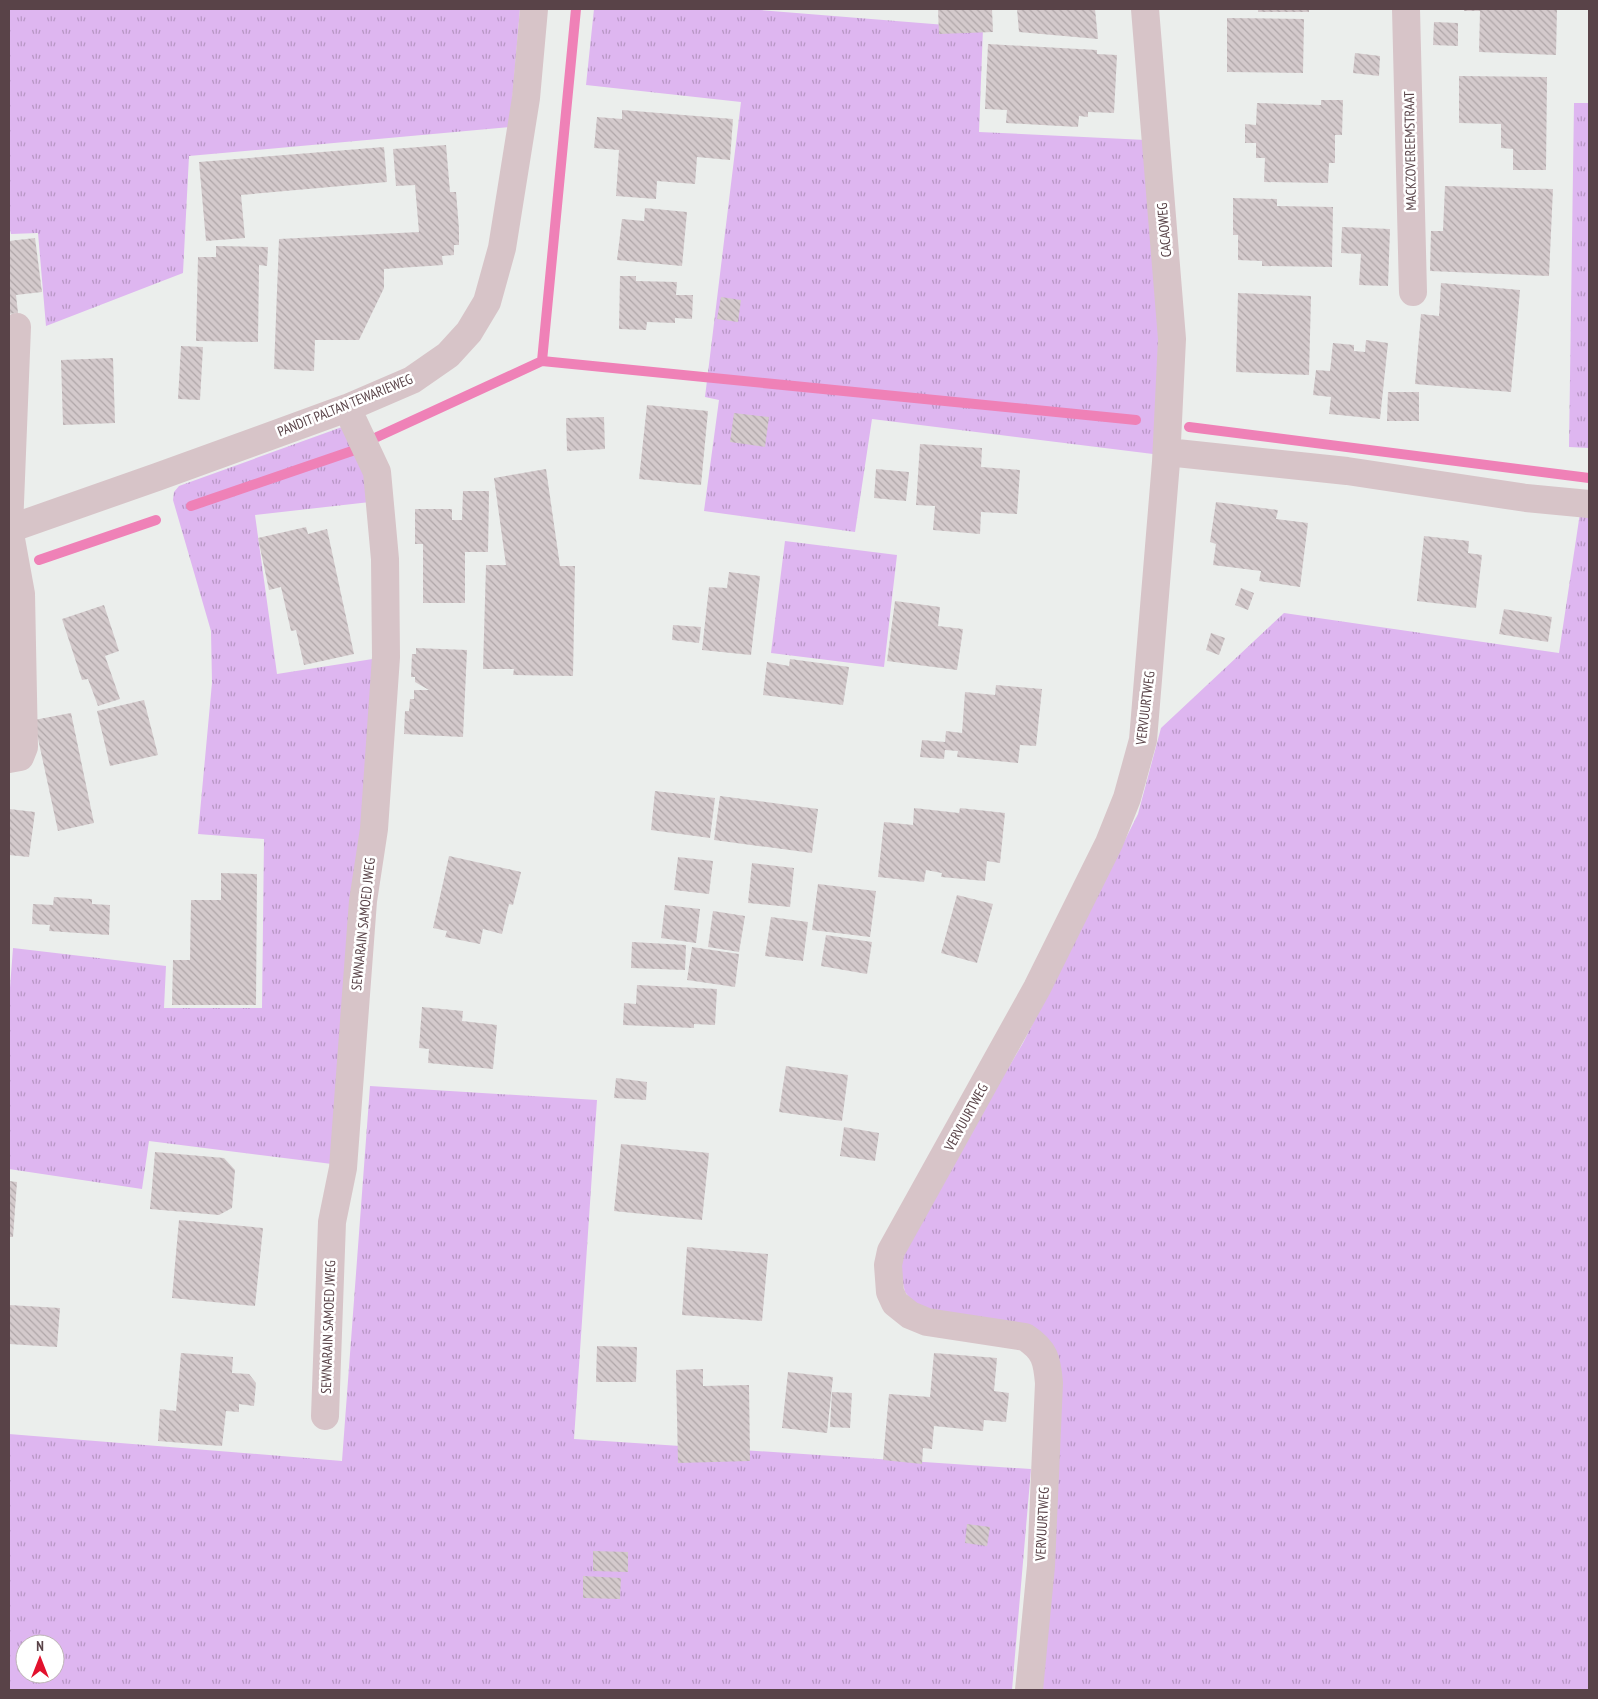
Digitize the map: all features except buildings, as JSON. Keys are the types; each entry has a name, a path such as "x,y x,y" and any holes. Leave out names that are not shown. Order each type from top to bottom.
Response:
{"street":[{"name":"PANDIT PALTAN TEWARIEWEG","path":"9,528 347,408 412,380 448,355 469,332 487,302 502,248 526,98 534,9"},
{"name":"CACAOWEG","path":"1145,9 1172,339 1167,452"},
{"name":"MACKZOVEREEMSTRAAT","path":"1406,9 1413,292"},
{"path":"9,760 20,757 24,747 21,594 9,528 17,327"},
{"name":"SEWNARAIN SAMOED JWEG","path":"325,1416 332,1222 343,1168 363,901 374,829 386,657 385,559 377,472 347,408"},
{"path":"1167,452 1347,471 1526,498 1589,504"},
{"name":"VERVUURTWEG","path":"1029,1690 1041,1557 1049,1383 1044,1354 1025,1337 927,1322 910,1315 895,1303 890,1292 888,1265 891,1251 1037,988 1109,843 1127,798 1144,740 1167,452"}],"green space":[{"path":"9,9 520,9 510,127 189,156 183,273 46,326 38,233 11,234 9,225"},
{"path":"594,9 748,9 983,28 979,132 1146,140 1160,316 1153,454 872,419 855,532 704,511 719,400 705,397 741,102 586,85"},
{"path":"1574,103 1589,103 1589,448 1569,447"},
{"path":"342,427 367,479 370,502 255,515 277,674 379,658 332,1164 149,1141 142,1189 9,1169 9,1001 13,948 166,966 164,1008 262,1008 264,839 198,834 212,683 211,631 173,500 174,492 179,486"},
{"path":"1580,513 1589,514 1589,1690 1039,1690 1057,1356 972,1322 915,1304 905,1292 901,1275 902,1254 909,1235 1023,1043 1138,814 1161,728 1284,613 1559,653"},
{"path":"785,541 897,555 884,667 771,653"},
{"path":"370,1086 597,1100 574,1439 1031,1469 1012,1690 9,1690 9,1434 342,1461"}],"waterway":[{"path":"576,9 542,361 1136,420"},
{"path":"377,437 542,361"},
{"path":"1189,427 1589,478"},
{"path":"191,506 352,451"},
{"path":"39,560 156,520"}]}
